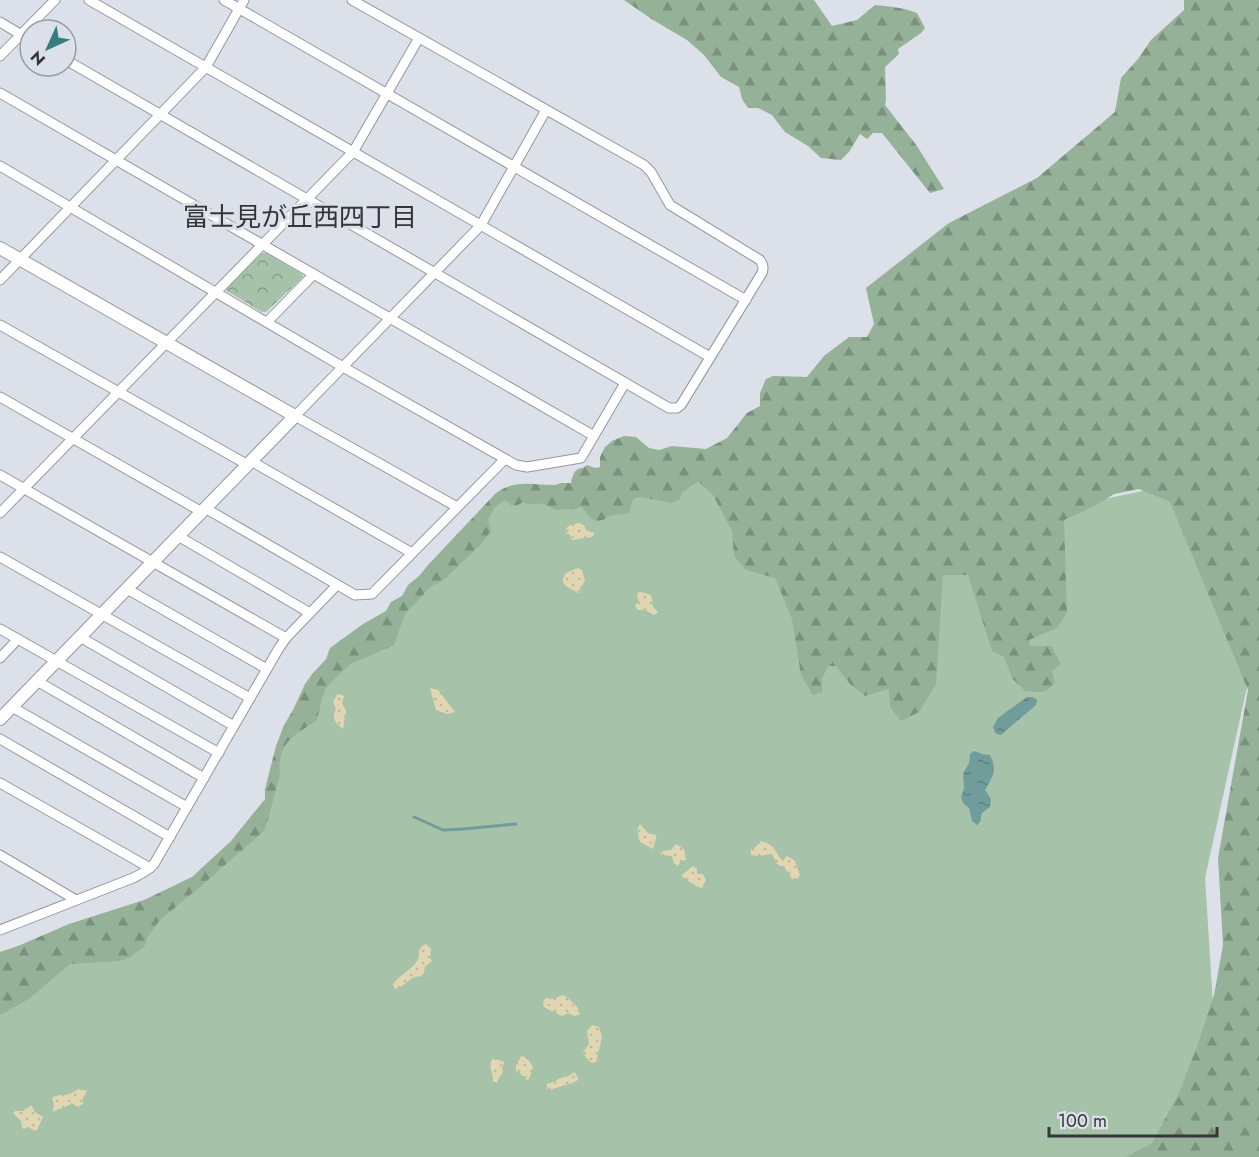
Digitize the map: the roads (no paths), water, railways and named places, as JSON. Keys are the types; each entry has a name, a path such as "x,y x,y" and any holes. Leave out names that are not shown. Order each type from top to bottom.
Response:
{"street":[{"path":"41,18 55,0"},
{"path":"89,0 710,357"},
{"path":"224,0 242,4 387,94 746,300"},
{"path":"78,67 669,408 677,408 681,405 764,270 760,260 670,205 651,172 644,165 352,0"},
{"path":"0,280 206,67 242,4"},
{"path":"0,22 18,32"},
{"path":"0,513 353,152 419,38"},
{"path":"0,57 18,43"},
{"path":"0,93 594,436"},
{"path":"187,807 5,710 57,661 481,225 546,110"},
{"path":"0,166 343,367 516,465 527,467 581,458 625,383"},
{"path":"0,248 457,507"},
{"path":"267,322 314,274"},
{"path":"0,325 412,553"},
{"path":"0,397 355,596 372,594 505,459"},
{"path":"0,475 286,638"},
{"path":"178,536 310,613"},
{"path":"0,557 250,698"},
{"path":"1,928 133,878 144,873 154,864 286,638 337,585"},
{"path":"127,589 267,669"},
{"path":"0,629 219,753"},
{"path":"80,637 234,726"},
{"path":"0,658 18,639"},
{"path":"37,681 204,777"},
{"path":"0,739 170,837"},
{"path":"0,783 150,868"},
{"path":"0,855 76,900"}],"water":[{"path":"1027,697 1037,700 1036,705 1002,734 995,733 993,727 998,718"},
{"path":"974,751 990,755 994,769 985,790 991,799 990,807 982,813 977,825 972,821 969,808 963,803 961,797 964,788 963,774 969,763 970,754"}],"waterway":[{"path":"414,817 443,830 516,824"}],"district":[{"name":"富士見が丘西四丁目","path":"300,217"}]}
